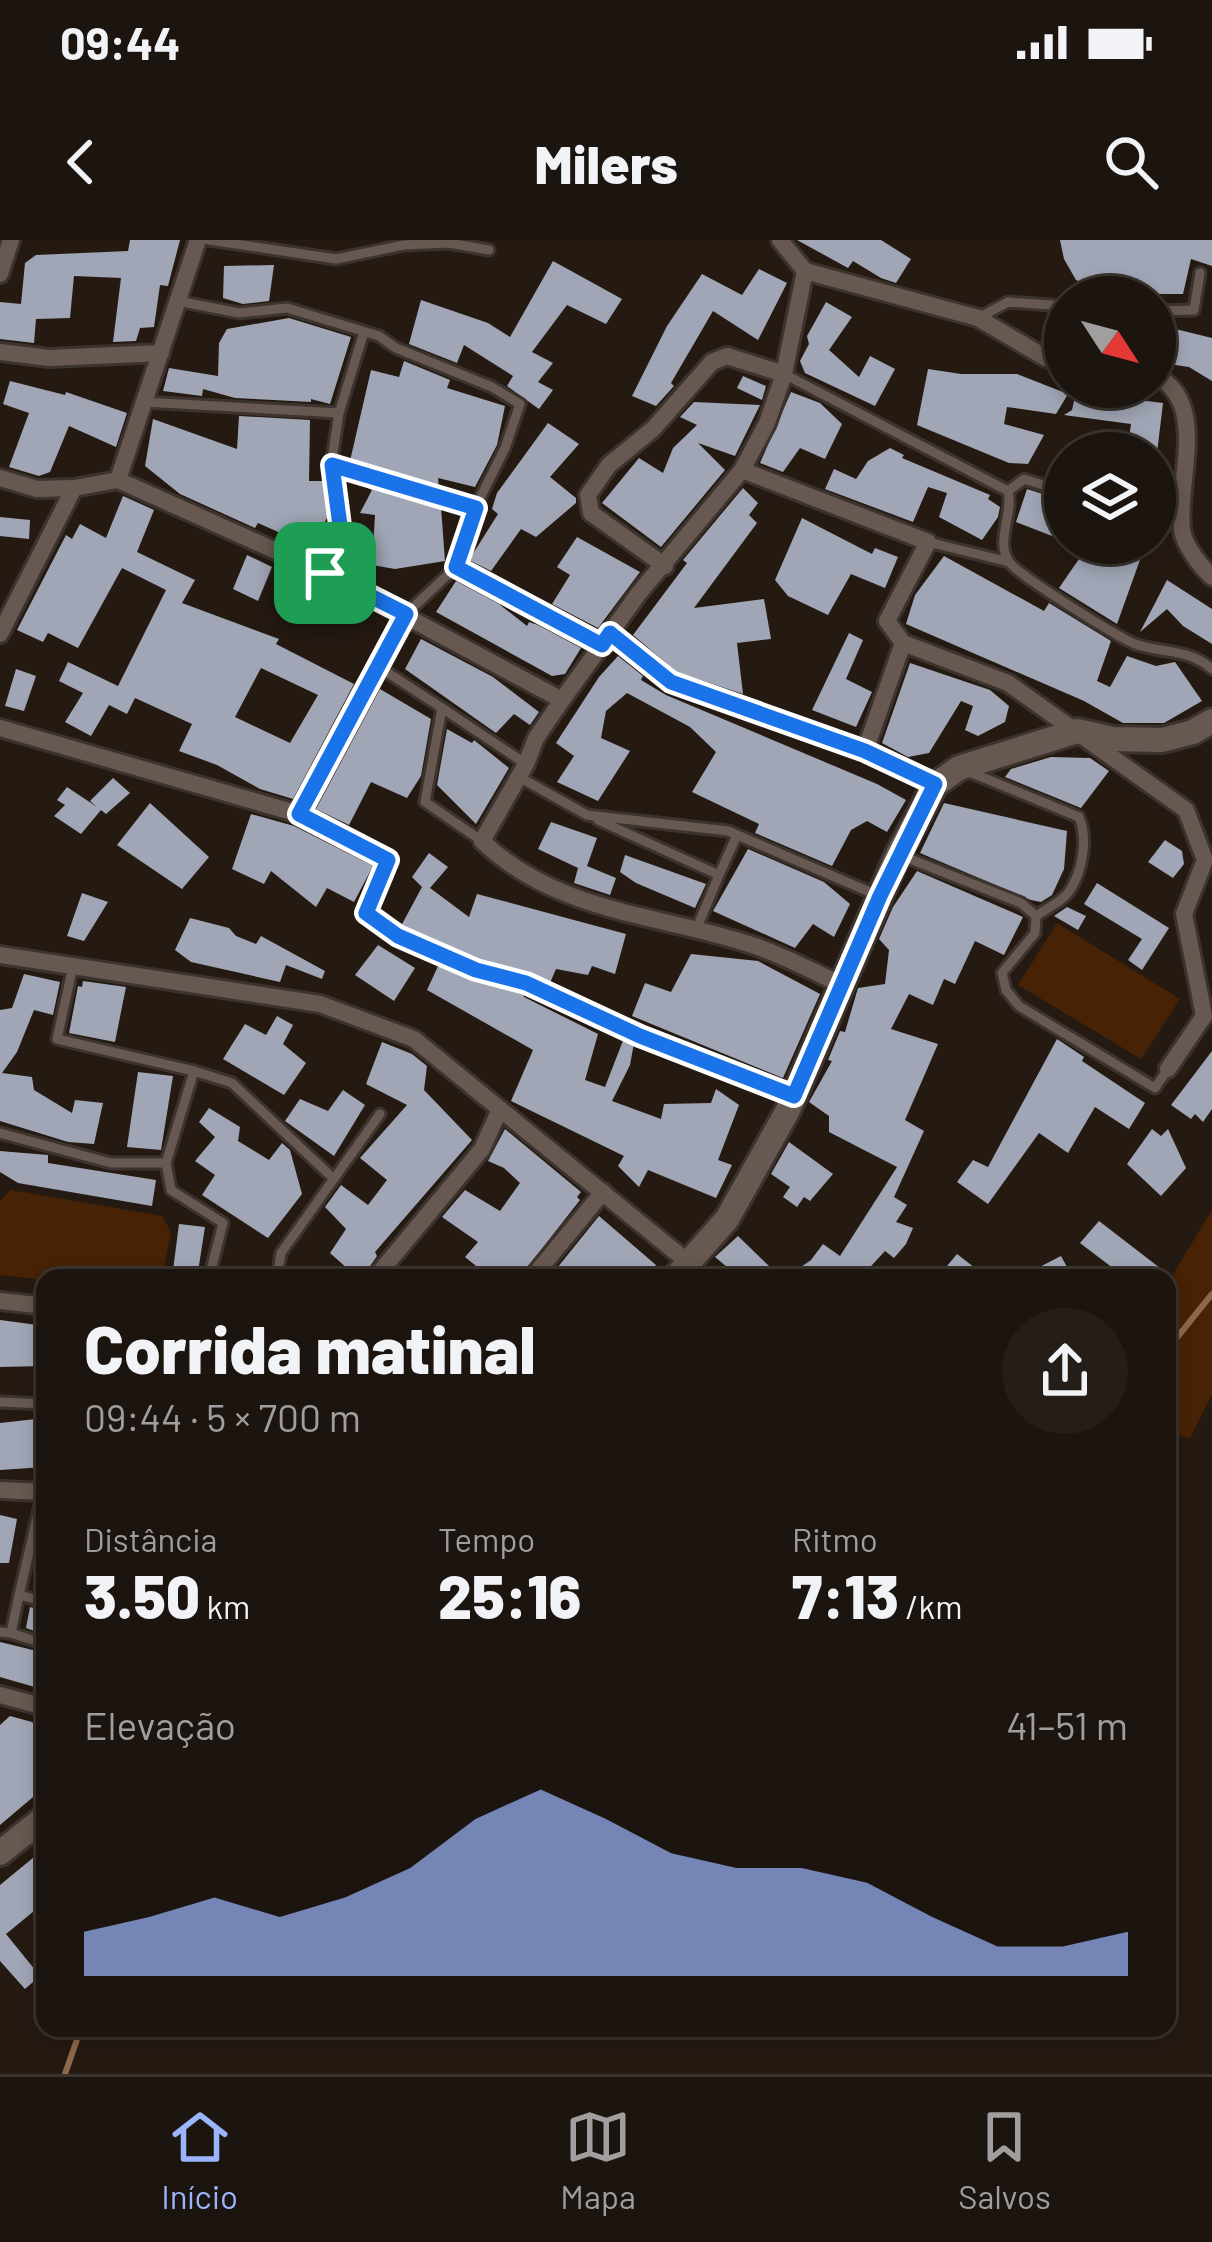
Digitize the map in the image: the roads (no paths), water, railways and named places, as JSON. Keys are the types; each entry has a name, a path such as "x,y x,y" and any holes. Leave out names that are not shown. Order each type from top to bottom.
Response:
{"street":[{"path":"0,274 11,240"},
{"path":"118,480 198,240"},
{"path":"780,240 805,272 978,318 1044,357"},
{"path":"805,272 784,374 767,423 742,470 562,700 536,738 482,841 518,870 564,894 660,925 758,947 840,984"},
{"path":"0,352 49,358 161,353"},
{"path":"665,566 591,512 588,495 609,465 653,429 712,362 727,356 784,374"},
{"path":"1176,389 1186,419 1182,534 1212,577"},
{"path":"742,470 928,542 887,621 903,644 1008,682 1212,827"},
{"path":"0,478 37,489 118,480 325,573 562,700"},
{"path":"0,634 74,488"},
{"path":"456,567 606,639 671,682 865,751 935,784"},
{"path":"299,814 406,614"},
{"path":"865,751 903,644"},
{"path":"683,1269 727,1219 794,1096 898,854 935,784 959,768 1077,731 1113,739 1162,740 1212,721"},
{"path":"0,728 299,814 388,860"},
{"path":"1168,1069 1208,1012 1184,914 1205,860 1186,810"},
{"path":"0,955 320,1004 414,1039 602,1192 681,1269"},
{"path":"383,1269 482,1150 500,1109"},
{"path":"539,1269 602,1192"},
{"path":"0,1301 36,1305"},
{"path":"0,1490 36,1492"},
{"path":"0,1695 36,1705"},
{"path":"0,1853 36,1824"}],"lane":[{"path":"209,240 336,259 404,245 449,243 489,250"},
{"path":"1176,310 1194,310 1200,273"},
{"path":"178,302 239,313 286,308 364,332 492,387 520,404 456,567 406,614"},
{"path":"978,318 1008,302 1044,305"},
{"path":"325,573 341,533 332,465 339,413 364,332"},
{"path":"784,374 1008,491 1012,504 1003,541 1009,562"},
{"path":"144,402 339,413"},
{"path":"332,465 476,508"},
{"path":"1008,491 1024,478 1044,485"},
{"path":"928,542 1009,562 1135,644 1196,655 1212,669"},
{"path":"378,666 587,815 718,875"},
{"path":"442,708 425,802 482,841"},
{"path":"959,768 1079,817 1084,830 1080,866 1066,895 1036,916"},
{"path":"587,815 737,836 880,896"},
{"path":"696,930 737,836"},
{"path":"898,854 1022,903 1036,916"},
{"path":"388,860 366,913 398,936 476,970 526,983 640,1036 794,1096"},
{"path":"1036,916 1035,932 1002,973 1006,990 1018,1006 1155,1088 1168,1069"},
{"path":"73,966 57,1039 232,1083 334,1179"},
{"path":"194,1071 166,1162 171,1190 223,1223 211,1269"},
{"path":"279,1269 281,1253 380,1114"},
{"path":"0,1132 111,1163 166,1162"},
{"path":"0,1402 36,1404"},
{"path":"36,1525 6,1633 36,1641"},
{"path":"19,1595 36,1600"}],"waterway":[{"path":"1176,1339 1212,1294"},
{"path":"65,2074 78,2037"}]}
